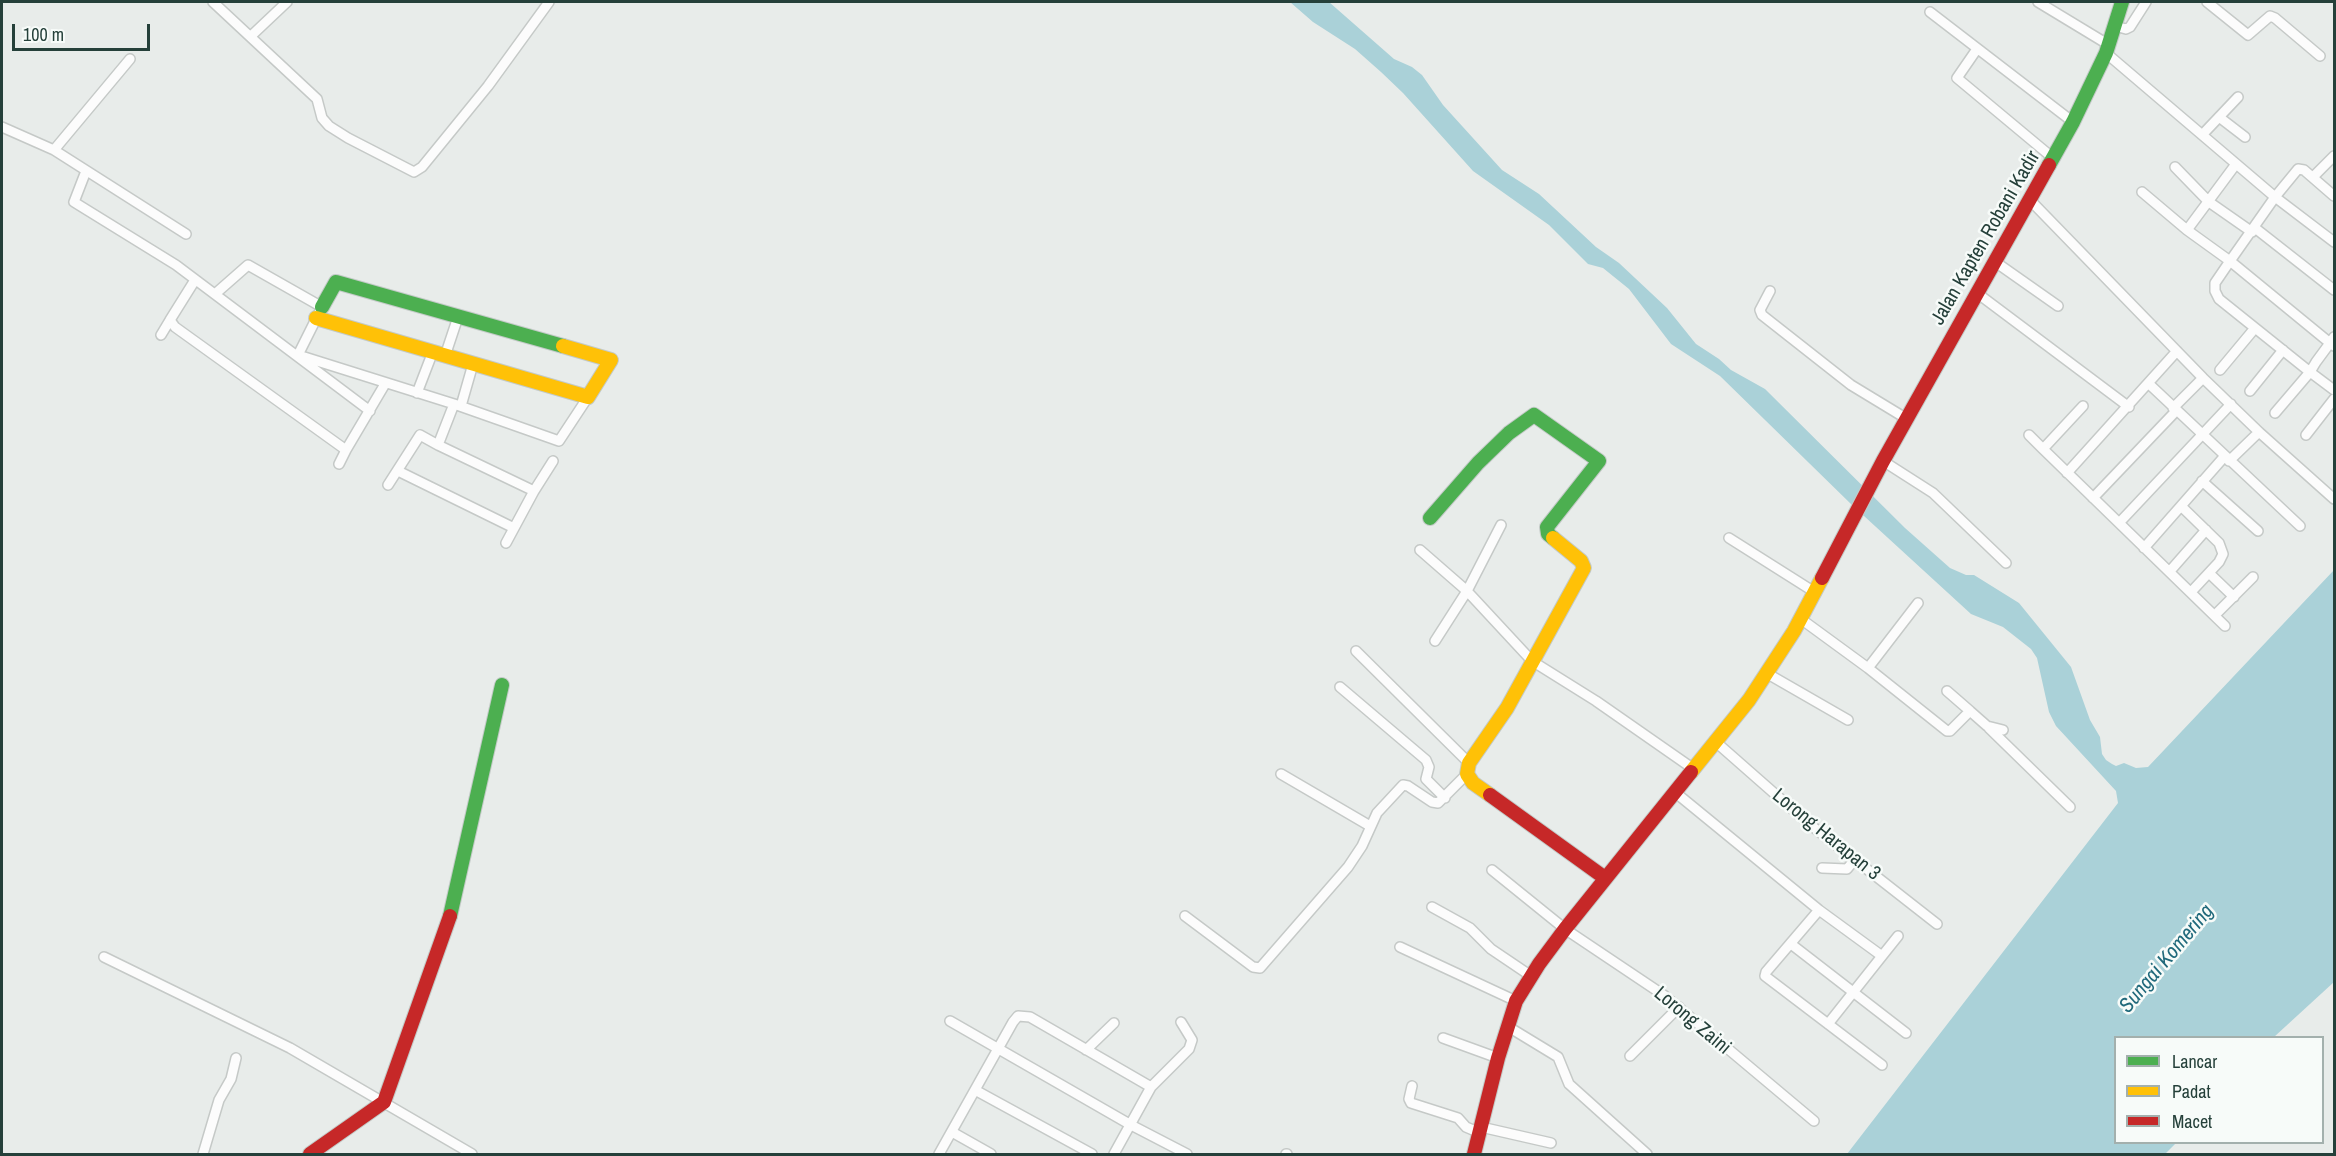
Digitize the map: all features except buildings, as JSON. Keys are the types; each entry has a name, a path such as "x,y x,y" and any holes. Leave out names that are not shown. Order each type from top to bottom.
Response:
{"street":[{"path":"213,2 317,99 322,118 329,126 414,172 422,167 488,86 549,2"},
{"path":"223,10 231,2"},
{"path":"251,36 287,2"},
{"path":"2038,2 2108,49 2202,135 2275,197 2334,242"},
{"name":"Jalan Kapten Robani Kadir","path":"1474,1155 1498,1058 1516,1001 1565,929 1717,743 1768,674 1801,620 1883,461 2073,122 2108,49 2122,2"},
{"path":"2115,26 2126,29 2130,27 2146,2"},
{"path":"2207,2 2248,35 2270,16 2275,18 2320,56"},
{"path":"1930,12 2073,122"},
{"path":"1977,49 1956,78 2053,158"},
{"path":"54,150 130,59"},
{"path":"2202,135 2238,97"},
{"path":"2219,117 2245,137"},
{"path":"2,127 54,150 186,234"},
{"path":"2313,177 2334,156"},
{"path":"2187,230 2236,164"},
{"path":"2175,167 2208,202 2254,230 2334,290"},
{"path":"2334,196 2304,170 2295,171 2215,283 2218,299 2334,390"},
{"path":"86,171 74,202 215,294 370,411"},
{"path":"2142,192 2187,230 2333,342 2276,413"},
{"path":"2028,200 2203,378 2334,499"},
{"path":"1994,261 2058,306"},
{"path":"215,294 248,265 319,313 439,355 588,397"},
{"path":"161,335 195,280"},
{"path":"336,282 611,360 559,441 458,405 384,384 298,355 336,282"},
{"path":"1770,291 1761,307 1762,315 1851,385 1907,419"},
{"path":"1977,293 2129,407"},
{"path":"417,393 458,317"},
{"path":"170,320 175,327 346,450"},
{"path":"2220,370 2255,328"},
{"path":"2250,391 2283,350"},
{"path":"2067,472 2129,407 2177,351"},
{"path":"438,445 458,405 473,364"},
{"path":"2093,498 2203,378"},
{"path":"2148,383 2226,459 2300,526"},
{"path":"339,464 384,384"},
{"path":"2307,435 2334,399"},
{"path":"2119,523 2231,405"},
{"path":"2043,449 2083,406"},
{"path":"1185,916 1253,967 1260,968 1348,867 1362,846 1378,811 1404,784 1435,804 1445,798 1468,769 1501,717 1584,568 1581,561 1548,534 1547,527 1599,461 1534,415 1504,437 1478,463 1431,518"},
{"path":"2144,548 2202,481 2259,432"},
{"path":"388,485 420,435 534,491"},
{"path":"2029,435 2225,626"},
{"path":"506,543 553,461"},
{"path":"1883,461 1934,493 2006,563"},
{"path":"398,471 514,528"},
{"path":"2202,481 2258,531"},
{"path":"2181,506 2222,547 2223,554 2221,560 2191,592"},
{"path":"1435,641 1467,591 1501,525"},
{"path":"2170,571 2206,530"},
{"path":"1729,538 1816,593"},
{"path":"1420,550 1467,591 1532,661 1596,701 1695,770"},
{"path":"2209,573 2234,597"},
{"path":"2217,612 2253,577"},
{"path":"1868,668 1918,603"},
{"path":"1801,620 1868,668 1947,731 1950,731 1970,711"},
{"path":"1356,651 1468,769 1473,783 1605,878"},
{"path":"1768,674 1848,720"},
{"path":"310,1155 384,1102 447,929 502,685"},
{"path":"1340,687 1426,760 1429,767 1426,779 1445,798"},
{"path":"1947,691 1987,726 2070,807"},
{"path":"1987,726 2003,729"},
{"name":"Lorong Harapan 3","path":"1717,743 1808,823 1856,858 1936,924"},
{"path":"1281,774 1370,825"},
{"path":"1676,793 1819,910 1882,956"},
{"path":"1822,868 1847,869 1856,858"},
{"name":"Lorong Zaini","path":"1492,870 1565,929 1655,989 1814,1120"},
{"path":"1432,907 1470,928 1491,949 1531,976"},
{"path":"1819,910 1765,976 1882,1065"},
{"path":"1828,1024 1898,936"},
{"path":"1791,945 1906,1033"},
{"path":"1400,947 1516,1001"},
{"path":"104,957 290,1048 472,1155"},
{"path":"1630,1056 1678,1007"},
{"path":"939,1155 1015,1017 1030,1017 1151,1087"},
{"path":"950,1021 1187,1155"},
{"path":"1114,1155 1151,1087 1189,1049 1192,1040 1181,1022"},
{"path":"1086,1050 1114,1023"},
{"path":"1507,1026 1558,1057 1569,1084 1647,1155"},
{"path":"1443,1038 1498,1058"},
{"path":"203,1155 219,1100 231,1079 236,1058"},
{"path":"1412,1086 1409,1099 1411,1103 1458,1118 1466,1127 1551,1143"},
{"path":"975,1090 1092,1155"},
{"path":"952,1132 991,1155"}],"water":[{"name":"Sungai Komering","path":"1290,2 1329,2 1394,59 1412,67 1422,75 1443,105 1502,170 1539,194 1596,247 1619,263 1667,308 1696,344 1731,370 1765,389 1905,528 1950,568 1966,575 1974,575 2019,603 2071,667 2090,720 2100,737 2102,754 2112,764 2116,766 2124,763 2136,768 2148,767 2334,570 2334,982 2275,1036 2114,1036 2114,1144 2175,1144 2165,1154 1847,1154 2118,803 2116,791 2056,726 2049,712 2037,658 2031,649 2003,627 1971,614 1852,505 1720,376 1671,344 1629,289 1603,268 1588,264 1549,225 1473,171 1403,93 1381,72 1355,49 1313,22"}],"traffic: fast":[{"path":"2049,165 2073,122 2106,53 2122,2"},
{"path":"322,307 336,282 563,346"},
{"path":"1430,518 1478,463 1509,433 1534,415 1599,461 1547,527 1548,534 1553,538"},
{"path":"450,916 502,685"}],"traffic: slow":[{"path":"316,318 588,397 611,360 563,346"},
{"path":"1490,795 1473,783 1467,774 1469,763 1507,708 1584,568 1581,561 1553,538"},
{"path":"1691,772 1749,700 1794,631 1822,578"}],"traffic: jam":[{"path":"1822,578 1883,461 2049,165"},
{"path":"1474,1154 1498,1058 1516,1001 1539,964 1565,929 1691,772"},
{"path":"1490,795 1605,878"},
{"path":"310,1154 384,1102 450,916"}]}
